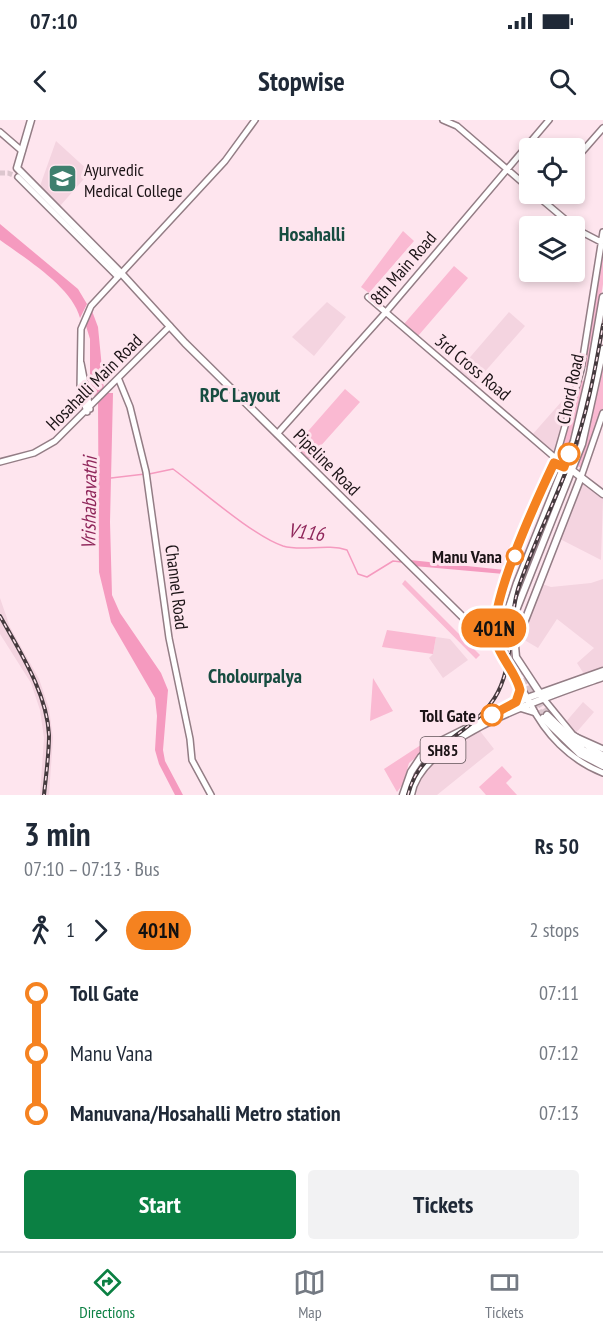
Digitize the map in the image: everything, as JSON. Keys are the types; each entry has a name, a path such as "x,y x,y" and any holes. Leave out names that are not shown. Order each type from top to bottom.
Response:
{"main road":[{"path":"22,151 31,120"},
{"name":"Pipeline Road","path":"22,151 17,168 120,275 482,636 496,642"},
{"name":"Chord Road","path":"502,629 517,583 564,467 580,416 602,312 603,297"},
{"name":"Chord Road","path":"511,630 526,586 573,471 594,396 603,349"},
{"path":"528,700 496,642 495,615 506,581 554,463 573,471 603,494"},
{"path":"541,695 516,657 515,646 580,477"},
{"path":"526,586 537,585"},
{"path":"482,636 494,628"},
{"name":"SH85","path":"403,795 416,765 437,743 528,700 603,671"},
{"name":"SH85","path":"541,695 603,677"},
{"path":"518,682 520,694 518,705 534,712"},
{"name":"SH85","path":"411,795 417,776 441,752 475,729 518,705"},
{"path":"603,761 583,750 545,717 580,754 603,766"},
{"path":"574,735 603,756"}],"street":[{"path":"90,409 80,390 81,329 91,306 225,161 255,120"},
{"path":"443,120 457,126 519,179"},
{"name":"8th Main Road","path":"277,434 386,312 549,120"},
{"path":"585,148 603,128"},
{"path":"0,132 22,151"},
{"name":"Pipeline Road","path":"18,177 120,275"},
{"path":"547,204 561,216"},
{"path":"554,463 581,370 603,232"},
{"path":"585,233 601,242"},
{"name":"3rd Cross Road","path":"368,297 553,456 554,463"},
{"name":"Hosahalli Main Road","path":"0,462 34,453 50,445 90,409 170,326"},
{"name":"Channel Road","path":"119,380 130,407 146,474 169,638 190,739 192,760 211,795"},
{"path":"580,477 603,413"},
{"path":"541,695 574,735 603,748"},
{"path":"528,700 553,738 582,762 603,773"}],"shaded area":[{"name":"Ayurvedic Medical College","path":"56,141 90,172 60,206 40,186"},
{"path":"0,224 78,289 87,304 80,318 68,295 47,274 0,240"},
{"path":"403,231 414,241 369,293 361,287"},
{"path":"603,235 603,284 590,367 583,367"},
{"path":"454,266 468,278 418,336 404,324"},
{"path":"327,302 346,317 314,356 292,337"},
{"path":"92,311 98,327 104,389 95,398 90,380 90,339 86,326"},
{"path":"509,312 525,326 475,383 459,370"},
{"path":"603,359 603,409 582,468 577,466 596,396"},
{"path":"580,380 587,382 566,459 558,456"},
{"path":"577,384 555,453 532,435"},
{"path":"345,389 360,402 309,459 295,446"},
{"path":"108,393 113,393 110,522 112,595 120,613 161,673 168,690 163,750 165,761 183,795 175,795 159,764 155,750 157,716 155,698 111,622 99,572 98,403"},
{"path":"582,482 603,498 601,560 560,539"},
{"path":"410,560 505,570 504,574 414,566"},
{"path":"603,579 603,668 584,674 577,663 594,648 557,619 538,648 521,638 542,584 551,587 591,583"},
{"path":"405,580 480,655 476,659 402,584"},
{"path":"0,598 10,627 39,679 49,708 53,738 49,795 40,795 44,738 40,710 31,683 0,634"},
{"path":"387,630 436,637 433,654 382,647"},
{"path":"436,637 450,639 468,660 443,678 429,658 433,654"},
{"path":"373,678 393,711 370,721"},
{"path":"583,702 594,712 575,734 564,724"},
{"path":"480,731 494,749 437,795 416,795 419,779 430,763 461,740"},
{"path":"430,739 433,744 409,763 403,784 397,792 384,769"},
{"path":"502,766 512,777 506,783 517,795 486,795 479,787"}],"waterway":[{"name":"V116","path":"149,474 173,469 242,523 283,546 291,548 331,547 347,550 358,574 367,577 393,561 402,562"},
{"name":"V116","path":"111,478 145,474"}],"tunnel":[{"path":"0,173 18,177"},
{"path":"502,629 508,654 543,718"},
{"path":"511,630 510,640 515,659"},
{"path":"525,678 547,715"}],"railway":[{"path":"408,795 414,778 424,763 488,707 503,680 518,589 577,442 590,392 603,325"},
{"path":"0,616 38,688 47,719 49,742 44,795"}],"bus line":[{"name":"401N","path":"492,715 516,702 520,694 518,682 496,642 495,615 522,538 547,478 554,463 564,467 569,454"}],"place":[{"name":"Ayurvedic Medical College","path":"63,179"},
{"name":"Manu Vana","path":"515,556"},
{"name":"Toll Gate","path":"492,715"}],"district":[{"name":"Hosahalli","path":"312,234"},
{"name":"RPC Layout","path":"240,395"},
{"name":"Cholourpalya","path":"255,676"}],"water label":[{"name":"Vrishabavathi","path":"89,503"}]}
